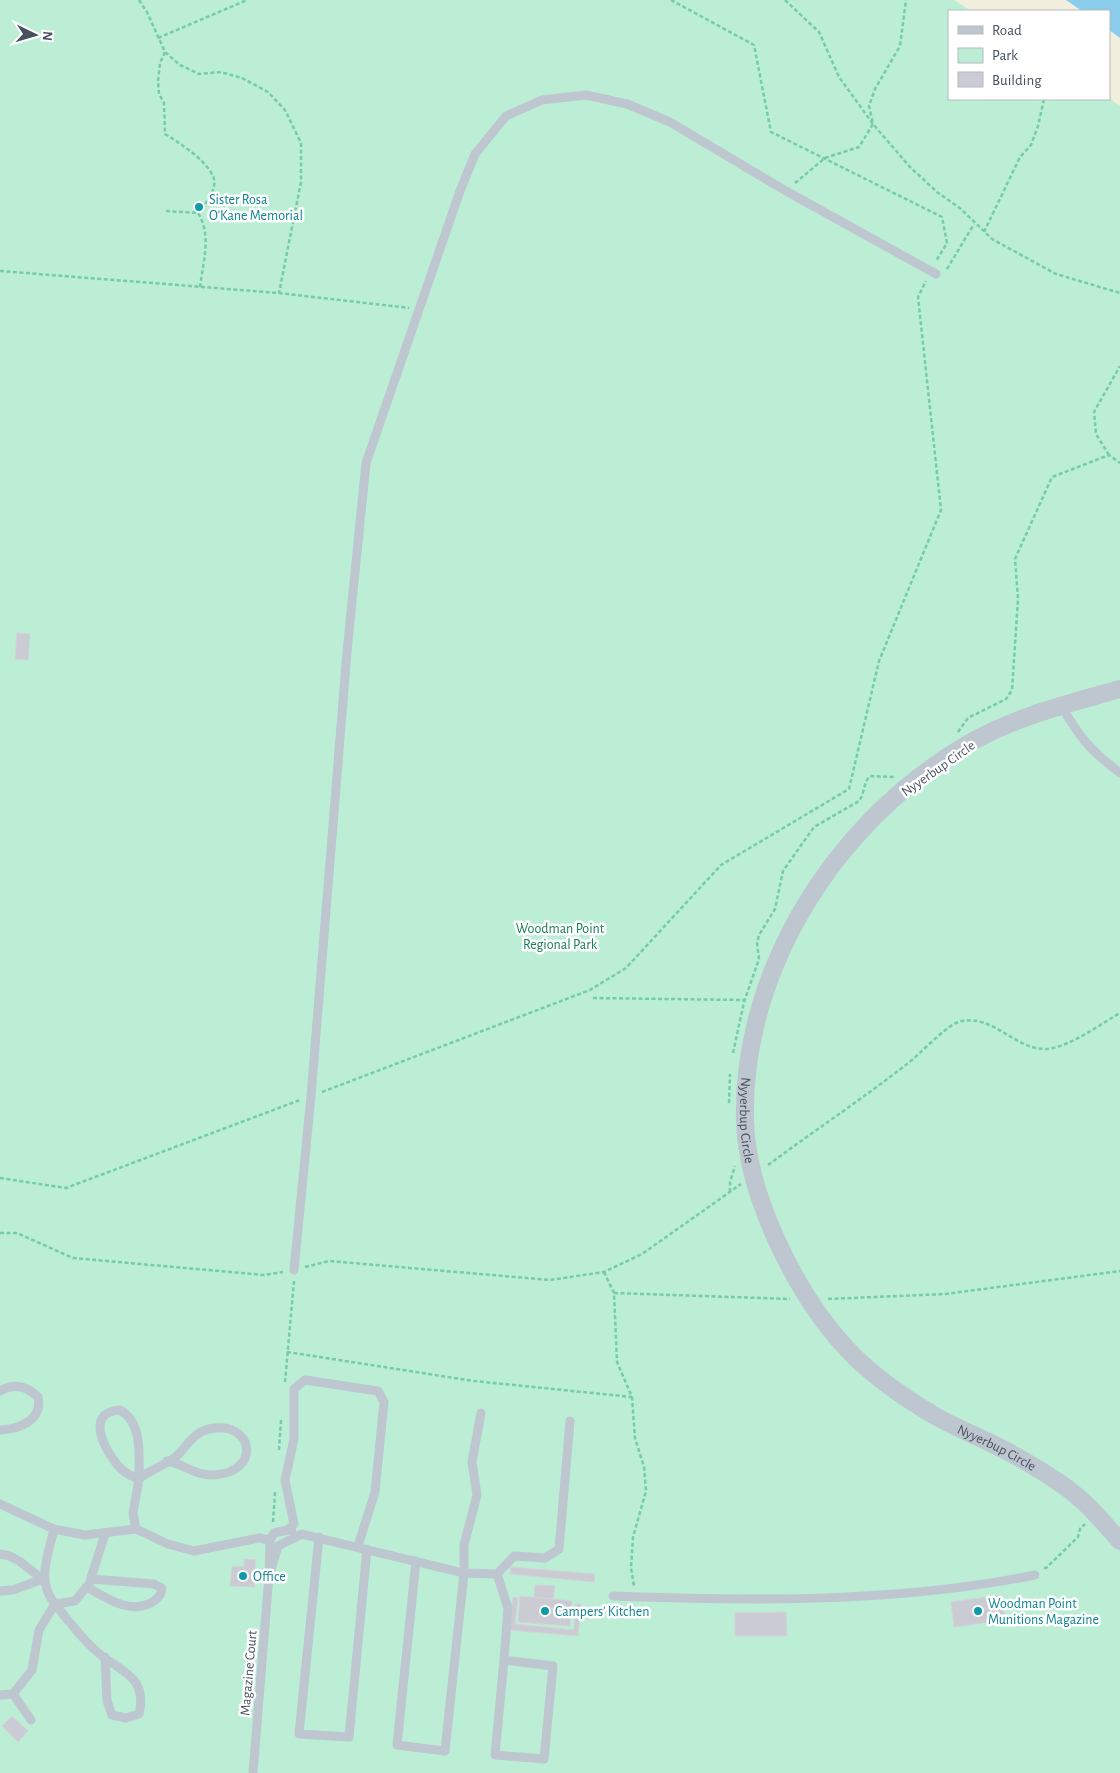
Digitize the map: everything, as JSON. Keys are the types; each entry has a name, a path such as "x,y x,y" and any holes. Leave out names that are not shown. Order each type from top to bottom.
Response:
{"street":[{"name":"Nyyerbup Circle","path":"1120,690 1020,718 975,741 928,772 878,812 836,862 807,902 776,961 760,1004 748,1052 745,1123 753,1175 781,1251 808,1300 848,1350 882,1380 936,1416 1012,1454 1078,1496 1120,1541"}],"lane":[{"path":"294,1270 311,1096 346,662 366,463 418,309 475,154 506,116 542,100 586,96 626,104 670,122 786,190 934,272"},
{"path":"1061,705 1078,735 1096,755 1120,773"},
{"path":"291,1527 285,1480 294,1439 294,1389 305,1380 378,1391 384,1402 375,1492 362,1548 349,1737 299,1734 319,1537"},
{"path":"0,1391 13,1386 24,1386 38,1397 40,1404 37,1413 30,1422 0,1430"},
{"path":"136,1529 133,1513 139,1479 139,1451 134,1423 128,1415 120,1410 110,1411 102,1418 100,1427 102,1440 121,1469 139,1479"},
{"path":"416,1561 396,1745 445,1752 464,1573 464,1545 477,1495 472,1462 481,1414"},
{"path":"291,1527 302,1534 464,1573 497,1574 514,1556 545,1558 559,1549 570,1421"},
{"path":"139,1479 149,1470 177,1455 186,1443 208,1429 221,1428 240,1434 248,1447 246,1458 240,1466 215,1475 198,1474 177,1463 167,1461"},
{"path":"1,1506 54,1529 85,1534 105,1534 136,1529 168,1544 194,1551 259,1538 270,1540"},
{"path":"269,1576 270,1540 274,1533 291,1527"},
{"path":"54,1529 43,1580 48,1595 94,1649 105,1657 136,1682 142,1700 139,1714 126,1718 112,1715 107,1701 105,1657"},
{"path":"54,1604 75,1601 89,1583 105,1534"},
{"path":"269,1576 278,1546 302,1534"},
{"path":"0,1554 10,1555 20,1561 43,1580"},
{"path":"497,1574 508,1608 495,1755 544,1759 553,1666 504,1660"},
{"path":"613,1596 743,1601 911,1594 1036,1575"},
{"name":"Magazine Court","path":"253,1773 269,1576"},
{"path":"0,1591 13,1590 43,1580"},
{"path":"89,1583 154,1584 162,1588 162,1593 157,1599 145,1606 130,1608 89,1583"},
{"path":"0,1695 13,1694 32,1670 39,1630 54,1604"},
{"path":"13,1694 31,1720"}],"path":[{"path":"139,0 147,12 164,52 180,65 199,74 221,72 242,78 268,92 285,110 302,143 301,182 279,292"},
{"path":"158,38 247,0"},
{"path":"0,1178 66,1188 590,990 626,968 721,865 849,789 879,661 941,510 918,297 934,272 948,243 942,217 771,132 754,45 671,0"},
{"path":"785,0 819,32 839,77 873,124 910,168 937,192 961,209 974,224 992,239 1056,274 1120,293"},
{"path":"786,190 825,158 859,147 873,124 869,106 875,89 900,46 906,0"},
{"path":"164,52 160,63 158,81 159,94 164,103 166,134 182,144 202,162 214,179 214,189 198,213"},
{"path":"984,232 1020,157 1031,145 1038,126 1044,100"},
{"path":"166,211 198,213"},
{"path":"198,213 204,223 206,244 200,287"},
{"path":"934,272 941,278 974,224"},
{"path":"0,272 279,292 418,309"},
{"path":"1109,455 1096,434 1094,412 1120,366"},
{"path":"593,998 744,1000 760,1004"},
{"path":"0,1233 17,1233 73,1258 264,1275 329,1261 550,1280 604,1272 642,1254 907,1064 955,1023 974,1020 995,1027 1025,1045 1051,1048 1076,1039 1120,1012"},
{"path":"614,1293 808,1300 944,1294 1120,1271"},
{"path":"604,1272 614,1293 617,1362 632,1397 635,1438 644,1467 646,1491 633,1537 631,1568 636,1597"},
{"path":"287,1352 474,1381 632,1397"},
{"path":"1036,1575 1038,1567 1046,1568 1078,1537 1080,1529 1086,1523"}],"green space":[{"name":"Woodman Point Regional Park","path":"0,0 1066,0 1081,10 948,10 948,100 1110,100 1110,31 1120,38 1120,1773 0,1773"}],"sand":[{"path":"954,0 1066,0 1081,10 969,10"},
{"path":"1110,31 1120,38 1120,106 1110,99"}],"water":[{"path":"1066,0 1120,0 1120,38 1110,31 1110,10 1081,10"}],"building":[{"path":"17,633 30,634 28,660 15,659"},
{"name":"Office","path":"244,1559 256,1560 254,1587 230,1586 232,1566 244,1567"},
{"path":"511,1567 595,1574 594,1582 510,1574"},
{"path":"535,1585 555,1586 553,1599 534,1597"},
{"name":"Woodman Point Munitions Magazine","path":"1002,1595 1005,1620 954,1627 951,1602"},
{"name":"Campers' Kitchen","path":"520,1596 572,1601 570,1626 518,1622"},
{"path":"513,1597 518,1598 515,1624 574,1630 576,1604 581,1604 578,1636 510,1630"},
{"path":"786,1612 787,1636 735,1636 735,1613"},
{"path":"12,1716 28,1731 18,1742 2,1726"}],"place":[{"name":"Sister Rosa O'Kane Memorial","path":"199,207"},
{"name":"Office","path":"243,1576"},
{"name":"Campers' Kitchen","path":"545,1611"},
{"name":"Woodman Point Munitions Magazine","path":"978,1611"}]}
